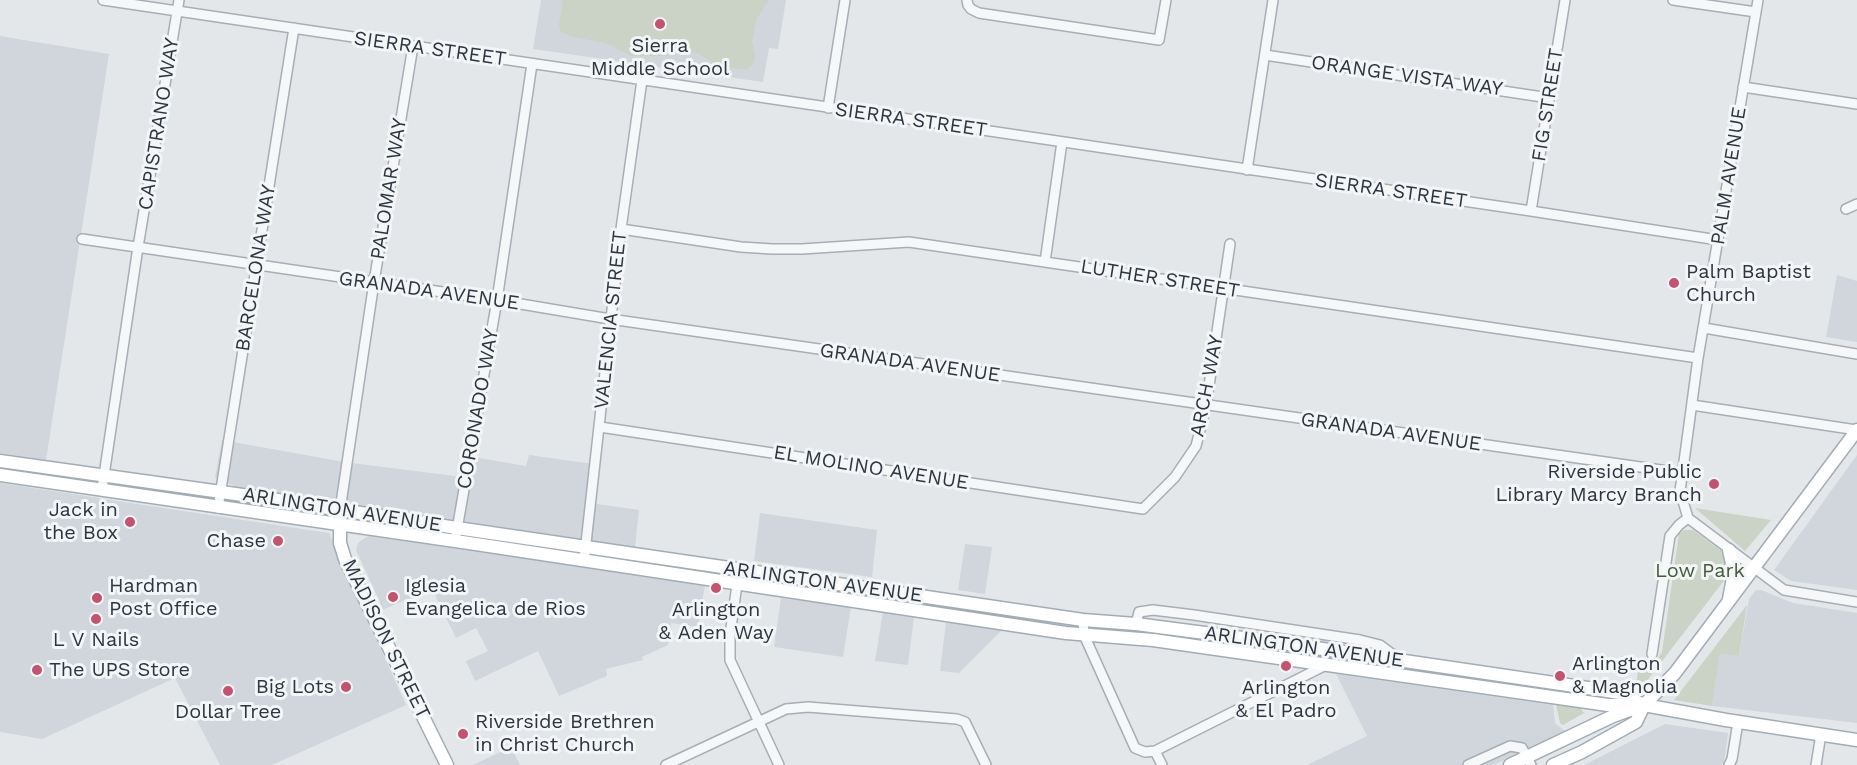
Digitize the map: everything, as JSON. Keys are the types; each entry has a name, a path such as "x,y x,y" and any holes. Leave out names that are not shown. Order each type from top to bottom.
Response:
{"main road":[{"path":"1553,765 1636,722 1644,705 1675,673 1857,430"},
{"name":"ARLINGTON AVENUE","path":"0,461 1083,620 1136,624 1620,693 1644,705"},
{"name":"ARLINGTON AVENUE","path":"0,475 1084,635 1153,640 1608,705 1644,705 1857,740"},
{"name":"MADISON STREET","path":"340,510 340,543 345,559 447,765"},
{"path":"1728,603 1734,573 1729,550"},
{"path":"1585,702 1591,712 1588,728"},
{"path":"1510,765 1529,761 1588,728 1644,705"}],"street":[{"name":"SIERRA STREET","path":"103,0 1718,240"},
{"name":"CAPISTRANO WAY","path":"102,489 138,248 179,0"},
{"path":"828,108 845,0"},
{"path":"967,3 980,13 1159,40 1166,0"},
{"path":"1247,170 1273,0"},
{"name":"FIG STREET","path":"1531,211 1565,0"},
{"path":"1672,0 1756,12"},
{"name":"PALM AVENUE","path":"1688,518 1680,491 1682,473 1698,358 1758,0"},
{"name":"BARCELONA WAY","path":"218,508 294,28"},
{"name":"PALOMAR WAY","path":"340,510 374,282 413,46"},
{"name":"ORANGE VISTA WAY","path":"1265,55 1549,98"},
{"name":"CORONADO WAY","path":"455,541 497,300 532,64"},
{"name":"VALENCIA STREET","path":"584,561 610,320 642,80"},
{"path":"1743,87 1857,104"},
{"path":"1045,262 1062,142"},
{"path":"1846,209 1857,204"},
{"name":"LUTHER STREET","path":"621,229 741,247 772,249 909,242 1698,358"},
{"path":"82,239 138,248"},
{"name":"ARCH WAY","path":"1143,509 1175,477 1196,446 1206,406 1230,244"},
{"name":"GRANADA AVENUE","path":"138,248 497,300 610,320 1682,473"},
{"path":"1704,328 1857,354"},
{"path":"1692,405 1857,430"},
{"name":"EL MOLINO AVENUE","path":"600,427 1143,509"},
{"path":"1652,654 1670,536 1678,525 1688,518 1784,590 1857,602"},
{"path":"739,570 730,635 730,660 779,765"},
{"path":"1136,624 1139,612 1153,610 1291,629 1360,639 1380,645 1401,661"},
{"path":"1083,620 1084,635 1135,748 1145,752 1155,751 1326,665"},
{"path":"1289,645 1291,629"},
{"path":"666,765 786,709 808,707 957,719 965,722 986,765"},
{"path":"1729,765 1738,722"},
{"path":"1816,765 1821,734"},
{"path":"1468,765 1510,746 1522,748 1529,761"},
{"path":"1155,751 1162,765"}],"shaded area":[{"name":"Sierra Middle School","path":"541,0 786,0 778,49 769,48 763,82 533,49"},
{"path":"0,36 109,54 46,460 0,453"},
{"path":"1837,275 1857,281 1857,342 1826,337"},
{"path":"222,440 344,462 463,477 467,456 526,466 529,455 593,464 590,503 639,510 635,547 237,487 215,478"},
{"path":"1857,455 1857,590 1791,581 1774,570"},
{"path":"0,483 99,498 102,504 104,499 329,533 406,705 272,765 220,765 175,678 42,739 0,732"},
{"path":"760,513 877,530 872,577 754,561"},
{"path":"368,536 705,585 698,627 671,623 668,645 642,657 643,660 606,669 607,676 559,696 538,651 475,681 466,661 488,651 476,628 456,638 432,589 382,610 356,550 358,543"},
{"path":"965,544 992,547 985,594 958,590"},
{"path":"1756,590 1793,603 1857,613 1857,723 1712,706 1720,653 1739,656 1749,599"},
{"path":"781,598 851,607 843,657 774,647"},
{"path":"883,611 914,617 908,665 875,661"},
{"path":"946,622 1002,630 959,673 940,671"},
{"path":"1336,674 1553,705 1555,723 1567,733 1493,765 1307,765 1367,736"},
{"path":"1665,724 1728,733 1724,763 1721,765 1584,765"},
{"path":"511,747 520,765 473,765"}],"green space":[{"name":"Sierra Middle School","path":"563,0 769,0 757,18 752,41 755,56 747,70 719,66 697,53 681,51 666,56 631,56 606,43 573,37 561,32 559,25"},
{"name":"Low Park","path":"1695,508 1771,520 1745,551"},
{"name":"Low Park","path":"1684,530 1693,530 1723,552 1729,565 1729,574 1646,682 1636,684 1640,660 1654,663 1662,652 1679,534"},
{"name":"Low Park","path":"1747,605 1739,656 1720,654 1712,706 1674,700"},
{"path":"1556,704 1580,707 1584,713 1563,725 1560,723"}],"place":[{"name":"Sierra Middle School","path":"660,24"},
{"name":"Palm Baptist Church","path":"1674,283"},
{"name":"Riverside Public Library Marcy Branch","path":"1714,484"},
{"name":"Jack in the Box","path":"130,522"},
{"name":"Chase","path":"278,541"},
{"name":"Arlington & Aden Way","path":"716,588"},
{"name":"Iglesia Evangelica de Rios","path":"393,597"},
{"name":"Hardman Post Office","path":"97,598"},
{"name":"L V Nails","path":"96,619"},
{"name":"Arlington & El Padro","path":"1286,666"},
{"name":"The UPS Store","path":"37,670"},
{"name":"Arlington & Magnolia","path":"1560,676"},
{"name":"Big Lots","path":"346,687"},
{"name":"Dollar Tree","path":"228,691"},
{"name":"Riverside Brethren in Christ Church","path":"463,734"}]}
